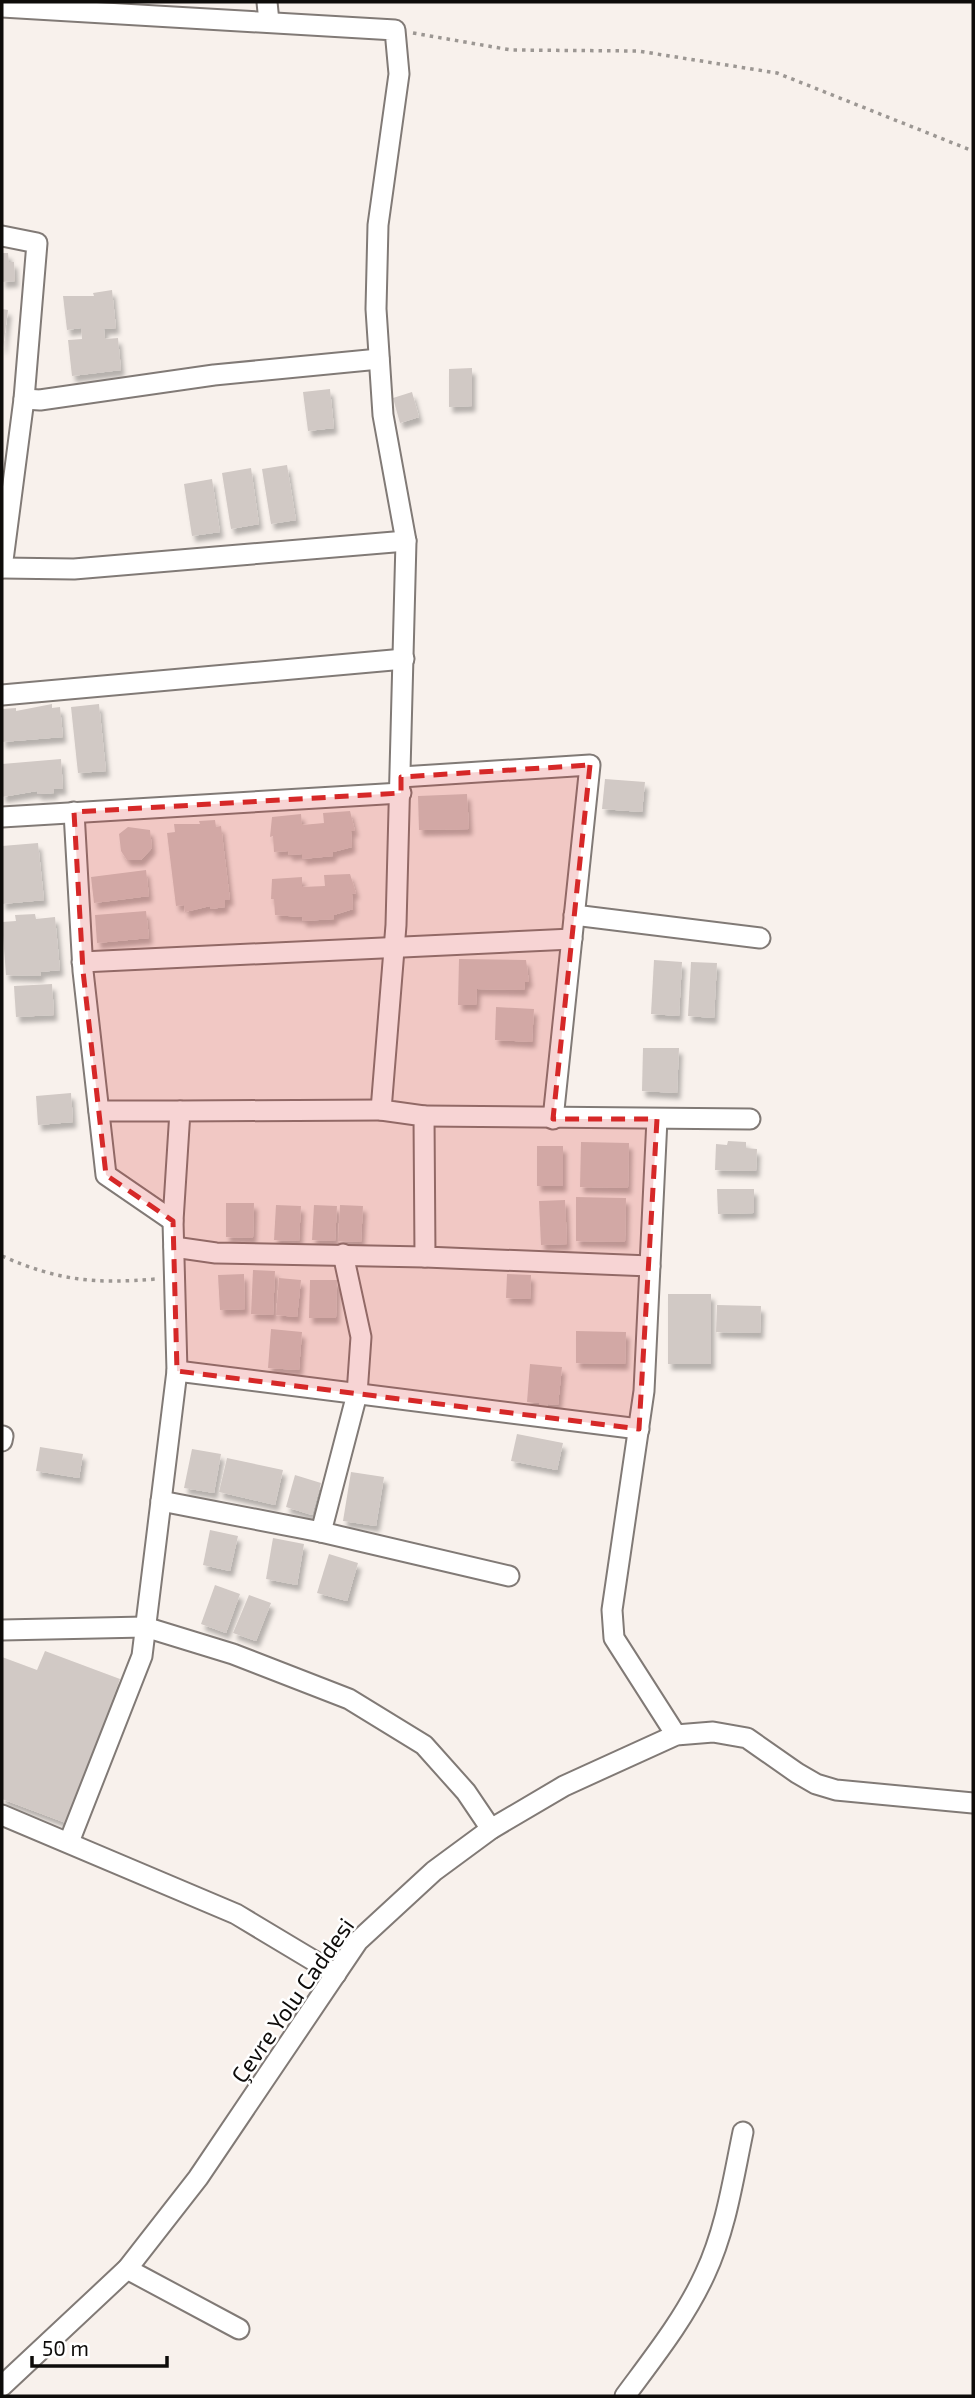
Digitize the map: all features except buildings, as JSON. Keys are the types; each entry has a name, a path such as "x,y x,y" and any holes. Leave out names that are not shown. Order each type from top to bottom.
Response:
{"street":[{"path":"267,2 269,22"},
{"path":"2,7 395,30 399,74 378,225 376,309 383,415 406,541 401,785 394,947 381,1110"},
{"path":"2,236 37,243 24,399 2,568 74,569 406,541"},
{"path":"24,399 40,400 214,375 379,359"},
{"path":"2,695 404,659"},
{"path":"2,817 401,785 590,765 553,1119"},
{"path":"74,812 82,962 106,1175 173,1221"},
{"path":"575,915 760,937"},
{"path":"82,962 572,939"},
{"path":"99,1111 381,1110 424,1116 750,1119"},
{"path":"69,1842 142,1656 177,1371 173,1221 180,1111"},
{"path":"424,1116 425,1257"},
{"path":"657,1119 639,1429 612,1610 614,1638 676,1735"},
{"path":"174,1247 216,1253 343,1254 650,1266"},
{"path":"321,1532 357,1394 361,1338 343,1254"},
{"path":"177,1371 639,1429"},
{"path":"161,1501 321,1532 509,1576"},
{"path":"2,1630 145,1627 233,1654 349,1699 424,1745 466,1792 491,1829"},
{"name":"Çevre Yolu Caddesi","path":"7,2381 127,2269 198,2178 358,1941 434,1871 491,1829 564,1787 676,1735 713,1732 747,1738 807,1778 836,1790 973,1803"},
{"path":"2,1815 236,1914 336,1974"},
{"path":"625,2396 662,2347 705,2274 726,2214 743,2132"},
{"path":"127,2269 239,2329"},
{"path":"7,2381 16,2396"}],"path":[{"path":"395,30 511,50 638,51 777,73 973,151"},
{"path":"2,1256 30,1268 76,1281 121,1282 175,1278"}],"highlighted area":[{"path":"590,765 553,1119 657,1119 639,1429 177,1371 173,1221 106,1175 83,971 74,812 401,793 401,777"}]}
